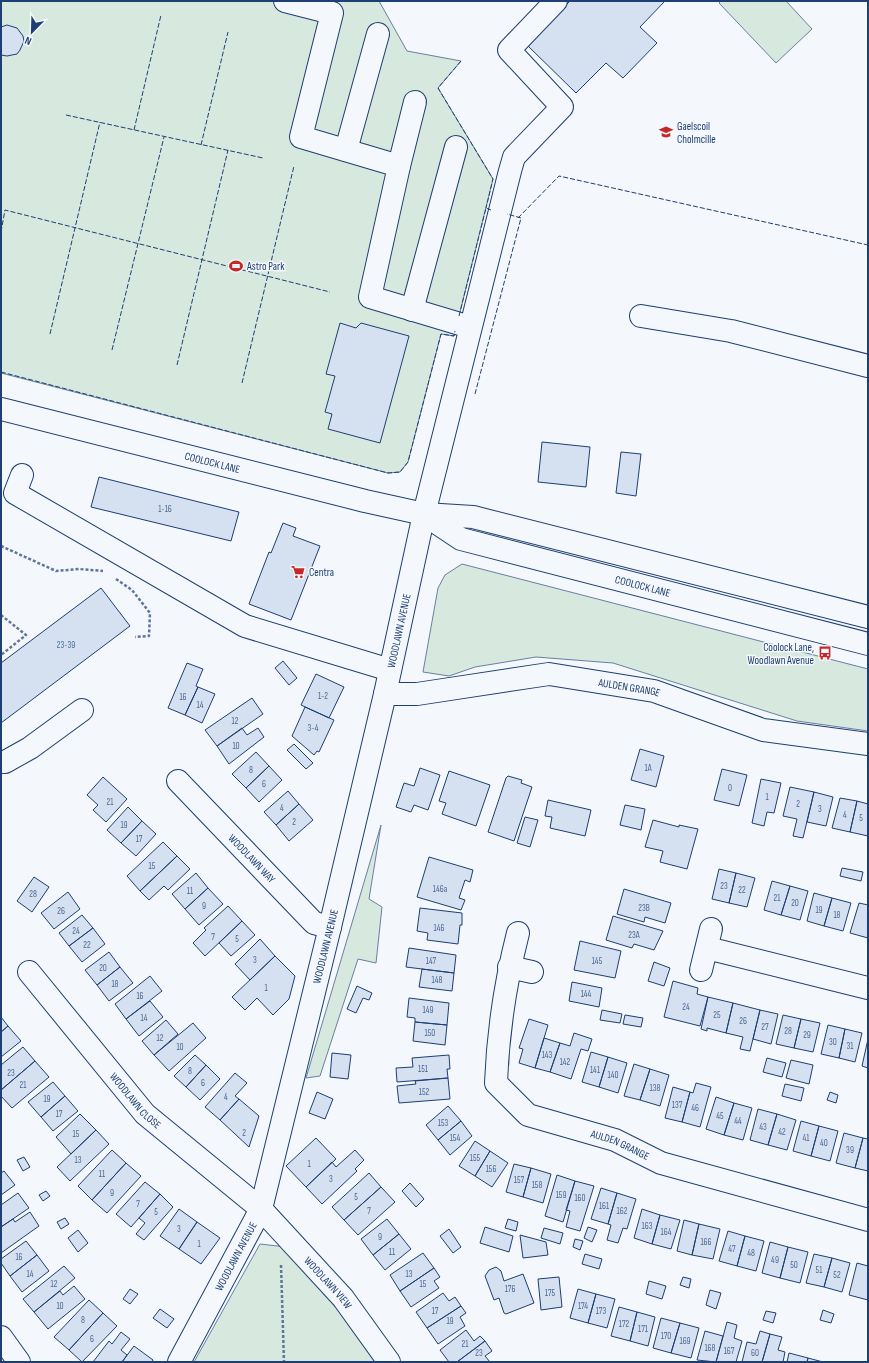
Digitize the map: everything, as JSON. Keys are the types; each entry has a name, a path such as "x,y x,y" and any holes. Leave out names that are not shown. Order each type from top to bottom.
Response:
{"street":[{"path":"285,1 332,13 301,137 399,166"},
{"name":"WOODLAWN AVENUE","path":"179,1362 261,1209 385,694 424,514 514,157 562,107 509,50 556,1"},
{"path":"346,150 378,34"},
{"path":"415,102 370,297 470,327"},
{"path":"412,310 456,147"},
{"path":"641,316 731,331 868,366"},
{"name":"COOLOCK LANE","path":"1,409 365,501 424,514 473,517 868,617"},
{"path":"22,475 15,493 245,626 390,670"},
{"name":"COOLOCK LANE","path":"424,514 461,538 868,644"},
{"name":"AULDEN GRANGE","path":"385,694 417,694 550,674 567,675 654,691 763,730 868,744"},
{"path":"1,762 5,762 30,748 82,710"},
{"name":"WOODLAWN WAY","path":"178,781 314,923 330,927"},
{"name":"AULDEN GRANGE","path":"518,933 509,967 498,1035 496,1083 528,1116 615,1140 661,1164 868,1220"},
{"path":"701,970 709,938 868,988"},
{"path":"509,967 532,972"},
{"name":"WOODLAWN CLOSE","path":"29,972 145,1114 261,1209"},
{"name":"WOODLAWN VIEW","path":"261,1209 342,1298 389,1362"},
{"path":"1,1337 19,1362"}],"path":[{"path":"1,546 56,571 79,569 104,571 109,575"},
{"path":"115,579 132,590 150,613 149,636 135,637"},
{"path":"1,615 26,635 1,655"},
{"path":"278,1227 284,1362"}],"shaded area":[{"name":"Astro Park","path":"1,1 379,1 407,51 461,61 438,88 493,179 454,336 441,334 408,462 400,472 388,473 1,373"},
{"path":"721,1 786,1 812,29 776,63 719,3"},
{"path":"462,564 868,669 868,731 797,721 613,663 536,657 475,667 449,676 423,672 438,588 445,575"},
{"path":"381,825 369,899 382,907 376,963 358,959 320,1076 306,1078"},
{"path":"260,1244 286,1247 351,1326 378,1362 194,1362"}],"building":[{"path":"570,1 665,1 640,27 657,43 623,78 606,63 576,93 527,45"},
{"path":"7,25 17,28 23,36 24,41 17,54 7,56 1,55 1,27"},
{"path":"340,323 356,328 361,323 409,336 380,443 328,429 332,414 325,412 335,376 326,374"},
{"path":"542,442 590,447 586,487 538,482"},
{"path":"621,452 641,454 636,496 616,493"},
{"path":"99,477 239,512 231,541 91,507"},
{"path":"283,523 296,528 293,536 320,546 291,620 249,604 269,552 271,553"},
{"path":"101,588 130,626 1,723 1,663"},
{"path":"283,661 297,678 289,685 275,668"},
{"path":"187,663 203,669 196,686 198,687 185,715 168,708"},
{"path":"316,674 344,687 329,718 301,705"},
{"path":"198,687 215,694 202,723 185,715"},
{"path":"252,698 263,714 217,746 205,730"},
{"path":"305,707 334,720 319,752 317,751 314,755 292,736"},
{"path":"242,728 247,735 258,728 264,737 229,764 217,746"},
{"path":"294,744 313,763 306,769 287,750"},
{"path":"640,749 664,756 656,787 631,780"},
{"path":"256,752 269,766 246,788 232,774"},
{"path":"269,766 282,780 259,802 246,788"},
{"path":"420,768 440,775 428,810 414,805 411,812 396,807 404,783 414,786"},
{"path":"722,769 747,775 739,806 714,800"},
{"path":"449,771 490,785 476,826 442,814 446,803 439,801"},
{"path":"508,776 522,780 521,783 532,787 514,841 488,832 506,778"},
{"path":"103,777 127,799 106,822 93,810 98,805 87,795"},
{"path":"761,779 781,783 774,813 767,812 764,826 752,823"},
{"path":"790,787 814,792 803,838 793,836 797,819 783,816"},
{"path":"288,791 299,804 276,825 264,812"},
{"path":"814,792 833,797 826,826 807,822"},
{"path":"840,798 857,801 850,832 832,828"},
{"path":"548,800 591,810 585,836 550,828 552,817 545,816"},
{"path":"857,801 868,804 868,836 850,832"},
{"path":"299,804 313,820 289,841 276,825"},
{"path":"625,805 645,809 641,830 620,825"},
{"path":"128,807 142,821 121,843 107,830"},
{"path":"525,817 538,820 530,847 517,843"},
{"path":"653,820 679,827 679,825 698,829 687,869 660,862 663,851 645,847"},
{"path":"142,821 156,834 136,856 121,843"},
{"path":"163,842 177,856 140,891 127,876"},
{"path":"177,856 190,869 168,890 164,886 149,900 140,891"},
{"path":"429,857 473,870 470,882 465,880 459,898 465,900 461,910 417,897"},
{"path":"842,868 863,872 861,881 840,876"},
{"path":"719,869 736,873 729,903 712,899"},
{"path":"196,873 208,888 185,909 172,894"},
{"path":"736,873 755,878 747,907 729,903"},
{"path":"34,877 49,887 32,912 17,901"},
{"path":"772,881 790,886 781,915 764,910"},
{"path":"790,886 808,891 800,920 781,915"},
{"path":"208,888 223,904 199,925 185,909"},
{"path":"624,889 671,903 665,923 645,917 644,922 617,914"},
{"path":"68,892 80,909 54,929 41,913"},
{"path":"814,893 832,898 824,926 807,921"},
{"path":"832,898 851,903 843,931 824,926"},
{"path":"859,903 868,905 868,938 850,933"},
{"path":"228,906 242,921 205,956 193,943 206,930 204,928"},
{"path":"420,908 462,913 462,925 460,925 458,944 427,940 428,933 417,931"},
{"path":"82,915 93,928 69,946 59,933"},
{"path":"613,916 663,931 654,950 634,944 632,948 606,940"},
{"path":"242,921 255,935 231,956 219,943"},
{"path":"93,928 105,944 82,962 69,946"},
{"path":"260,939 275,956 250,980 235,964"},
{"path":"580,941 621,951 615,978 574,970"},
{"path":"409,948 456,955 454,973 406,967"},
{"path":"109,952 120,967 97,985 85,970"},
{"path":"275,956 295,976 289,999 273,1015 257,998 245,1010 232,997"},
{"path":"654,962 670,968 664,986 648,981"},
{"path":"120,967 133,983 109,1001 97,985"},
{"path":"422,969 454,973 452,991 419,987"},
{"path":"150,976 162,991 126,1019 115,1004"},
{"path":"673,981 698,988 697,994 708,997 700,1026 664,1017"},
{"path":"572,982 602,988 599,1007 569,1001"},
{"path":"357,986 372,993 369,1000 363,998 356,1013 347,1009"},
{"path":"708,997 733,1003 726,1033 707,1028 707,1031 701,1029"},
{"path":"409,998 449,1003 447,1025 415,1022 415,1018 407,1017"},
{"path":"150,1001 163,1017 139,1036 126,1019"},
{"path":"733,1003 760,1010 750,1051 740,1049 743,1037 726,1033"},
{"path":"602,1010 622,1014 620,1023 600,1020"},
{"path":"760,1010 778,1014 771,1044 753,1039"},
{"path":"625,1015 643,1018 641,1027 623,1024"},
{"path":"783,1015 801,1019 794,1048 776,1044"},
{"path":"1,1017 8,1026 1,1032"},
{"path":"529,1019 548,1025 535,1068 519,1063 523,1049 519,1048"},
{"path":"801,1019 820,1023 813,1052 794,1048"},
{"path":"166,1020 178,1034 154,1055 142,1041"},
{"path":"415,1022 447,1025 445,1045 413,1041"},
{"path":"193,1023 206,1038 169,1071 154,1055"},
{"path":"828,1025 845,1029 839,1058 821,1054"},
{"path":"8,1026 21,1041 1,1057 1,1032"},
{"path":"845,1029 862,1033 855,1062 839,1058"},
{"path":"574,1033 592,1039 588,1051 581,1049 571,1079 550,1072 560,1043 570,1046"},
{"path":"544,1038 560,1043 550,1072 535,1068"},
{"path":"868,1039 868,1068 862,1066"},
{"path":"23,1047 35,1061 1,1090 1,1065"},
{"path":"591,1052 608,1057 599,1087 582,1082"},
{"path":"332,1053 351,1055 348,1079 330,1077"},
{"path":"195,1055 206,1065 186,1087 174,1076"},
{"path":"449,1055 450,1069 447,1069 448,1078 397,1082 396,1068 413,1067 412,1058"},
{"path":"608,1057 627,1063 618,1093 599,1087"},
{"path":"767,1058 786,1063 782,1077 763,1072"},
{"path":"791,1060 813,1065 809,1084 786,1078"},
{"path":"35,1061 49,1077 12,1108 1,1096 1,1090"},
{"path":"634,1064 650,1069 640,1100 624,1096"},
{"path":"206,1065 220,1079 200,1100 186,1087"},
{"path":"650,1069 669,1075 660,1106 640,1100"},
{"path":"235,1073 247,1083 235,1096 239,1099 220,1120 205,1107"},
{"path":"448,1078 450,1099 399,1103 397,1086 416,1084 415,1081"},
{"path":"53,1082 65,1096 41,1117 28,1102"},
{"path":"696,1083 711,1087 700,1127 682,1122 690,1092 693,1093"},
{"path":"785,1084 804,1088 801,1101 782,1096"},
{"path":"673,1087 690,1092 682,1122 665,1118"},
{"path":"317,1092 333,1099 325,1119 309,1113"},
{"path":"830,1092 838,1095 836,1103 827,1100"},
{"path":"65,1096 78,1111 53,1131 41,1117"},
{"path":"716,1097 734,1103 724,1135 706,1129"},
{"path":"239,1099 259,1116 249,1147 220,1120"},
{"path":"734,1103 752,1108 743,1140 724,1135"},
{"path":"448,1106 461,1121 438,1140 426,1125"},
{"path":"758,1109 777,1114 768,1145 750,1140"},
{"path":"80,1114 96,1130 71,1154 56,1137"},
{"path":"777,1114 796,1120 787,1150 768,1145"},
{"path":"461,1121 472,1136 450,1155 438,1140"},
{"path":"801,1121 819,1126 811,1156 793,1151"},
{"path":"819,1126 838,1131 830,1161 811,1156"},
{"path":"96,1130 109,1144 70,1181 57,1167"},
{"path":"844,1133 863,1138 855,1168 836,1163"},
{"path":"316,1138 336,1159 306,1187 286,1166"},
{"path":"863,1138 868,1139 868,1171 855,1168"},
{"path":"475,1141 490,1151 475,1176 459,1166"},
{"path":"112,1150 126,1163 92,1200 78,1186"},
{"path":"355,1150 364,1160 355,1169 357,1171 322,1204 306,1187 332,1162 336,1167"},
{"path":"490,1151 508,1163 492,1187 475,1176"},
{"path":"24,1157 30,1167 23,1171 17,1160"},
{"path":"126,1163 141,1176 107,1213 92,1200"},
{"path":"514,1164 531,1168 523,1197 506,1192"},
{"path":"531,1168 551,1174 543,1203 523,1197"},
{"path":"4,1171 15,1185 1,1195 1,1173"},
{"path":"369,1173 381,1187 344,1220 332,1207"},
{"path":"557,1175 575,1181 563,1222 545,1216"},
{"path":"575,1181 594,1186 580,1231 566,1227 570,1211 566,1210"},
{"path":"145,1182 160,1194 131,1227 116,1214"},
{"path":"410,1183 424,1199 416,1207 402,1191"},
{"path":"381,1187 395,1202 358,1235 344,1220"},
{"path":"601,1188 617,1193 608,1224 591,1219"},
{"path":"46,1191 50,1196 43,1201 39,1195"},
{"path":"18,1193 29,1208 1,1227 1,1205"},
{"path":"617,1193 636,1199 627,1229 623,1228 618,1243 607,1240 611,1225 608,1224"},
{"path":"160,1194 173,1207 144,1240 136,1234 145,1223 139,1218"},
{"path":"179,1209 197,1222 179,1249 160,1236"},
{"path":"642,1209 660,1215 652,1244 634,1238"},
{"path":"30,1212 39,1226 1,1253 1,1227 13,1219 15,1222"},
{"path":"660,1215 680,1220 671,1249 652,1244"},
{"path":"65,1218 69,1224 61,1229 57,1222"},
{"path":"387,1219 399,1234 373,1255 361,1239"},
{"path":"508,1219 518,1222 516,1231 505,1228"},
{"path":"684,1220 699,1224 692,1255 677,1251"},
{"path":"197,1222 220,1238 201,1264 179,1249"},
{"path":"699,1224 720,1229 713,1259 692,1255"},
{"path":"485,1227 513,1236 509,1252 480,1243"},
{"path":"588,1227 597,1230 592,1242 584,1238"},
{"path":"544,1228 563,1233 560,1244 541,1238"},
{"path":"449,1229 461,1247 453,1253 440,1236"},
{"path":"78,1230 88,1243 78,1252 68,1238"},
{"path":"728,1231 745,1236 737,1266 719,1261"},
{"path":"399,1234 411,1249 385,1270 373,1255"},
{"path":"520,1235 546,1242 548,1255 523,1258"},
{"path":"745,1236 764,1241 756,1271 737,1266"},
{"path":"575,1239 583,1241 580,1250 573,1247"},
{"path":"26,1241 37,1255 10,1276 1,1263 1,1259"},
{"path":"770,1242 788,1247 780,1278 762,1273"},
{"path":"788,1247 808,1252 800,1283 780,1278"},
{"path":"423,1253 434,1268 400,1291 390,1275"},
{"path":"585,1254 602,1259 599,1269 582,1264"},
{"path":"814,1254 832,1258 824,1287 806,1283"},
{"path":"37,1255 49,1271 22,1292 10,1276"},
{"path":"832,1258 850,1263 842,1292 824,1287"},
{"path":"857,1263 868,1266 868,1300 849,1295"},
{"path":"64,1266 75,1278 34,1312 23,1299"},
{"path":"496,1267 501,1271 504,1281 523,1274 534,1303 506,1314 504,1313 499,1298 494,1300 485,1276 489,1270"},
{"path":"434,1268 440,1277 434,1281 439,1288 411,1307 400,1291"},
{"path":"559,1277 562,1307 541,1310 538,1279"},
{"path":"683,1277 691,1279 689,1288 680,1285"},
{"path":"649,1281 666,1286 662,1299 646,1294"},
{"path":"74,1286 85,1299 48,1329 34,1312 60,1291 63,1295"},
{"path":"130,1289 138,1294 130,1304 123,1299"},
{"path":"578,1289 596,1294 588,1323 570,1318"},
{"path":"710,1290 721,1293 716,1309 706,1305"},
{"path":"443,1293 449,1301 455,1297 461,1306 427,1328 416,1312"},
{"path":"596,1294 615,1299 607,1328 588,1323"},
{"path":"89,1300 103,1313 69,1350 54,1337"},
{"path":"461,1306 466,1313 460,1317 465,1326 438,1344 427,1328"},
{"path":"619,1307 637,1312 630,1341 611,1336"},
{"path":"160,1309 174,1319 167,1328 153,1318"},
{"path":"823,1310 834,1314 831,1323 820,1320"},
{"path":"766,1311 776,1313 773,1323 763,1320"},
{"path":"637,1312 655,1317 648,1346 630,1341"},
{"path":"103,1313 117,1326 82,1362 69,1350"},
{"path":"661,1318 680,1323 671,1353 653,1348"},
{"path":"727,1322 737,1325 734,1338 742,1341 736,1362 716,1362"},
{"path":"680,1323 699,1328 691,1358 671,1353"},
{"path":"466,1330 474,1341 480,1336 485,1341 457,1362 449,1362 440,1350"},
{"path":"705,1331 723,1336 716,1362 697,1360"},
{"path":"760,1331 770,1334 762,1362 742,1362 747,1342 756,1344"},
{"path":"121,1332 130,1339 121,1350 127,1355 122,1362 93,1362 109,1341 112,1344"},
{"path":"770,1334 782,1337 778,1350 785,1352 783,1362 762,1362"},
{"path":"485,1341 492,1351 485,1356 490,1362 457,1362"},
{"path":"134,1346 153,1360 152,1362 122,1362"},
{"path":"789,1353 808,1358 807,1362 787,1362"},
{"path":"808,1358 823,1362 807,1362"}],"fence":[{"path":"134,130 161,15"},
{"path":"201,145 228,32"},
{"path":"461,61 438,88 493,179 486,208"},
{"path":"66,115 263,158"},
{"path":"50,334 100,122"},
{"path":"112,350 164,137"},
{"path":"177,365 228,150"},
{"path":"242,383 294,166"},
{"path":"518,218 559,176 868,245"},
{"path":"459,316 486,208 491,210"},
{"path":"1,232 5,210 330,292"},
{"path":"475,394 521,218 507,214"},
{"path":"1,372 388,473 400,472 408,462 441,334 454,336 455,331"}],"place":[{"name":"Gaelscoil Cholmcille","path":"666,132"},
{"name":"Astro Park","path":"236,266"},
{"name":"Centra","path":"298,572"},
{"name":"Coolock Lane, Woodlawn Avenue","path":"825,653"}]}
